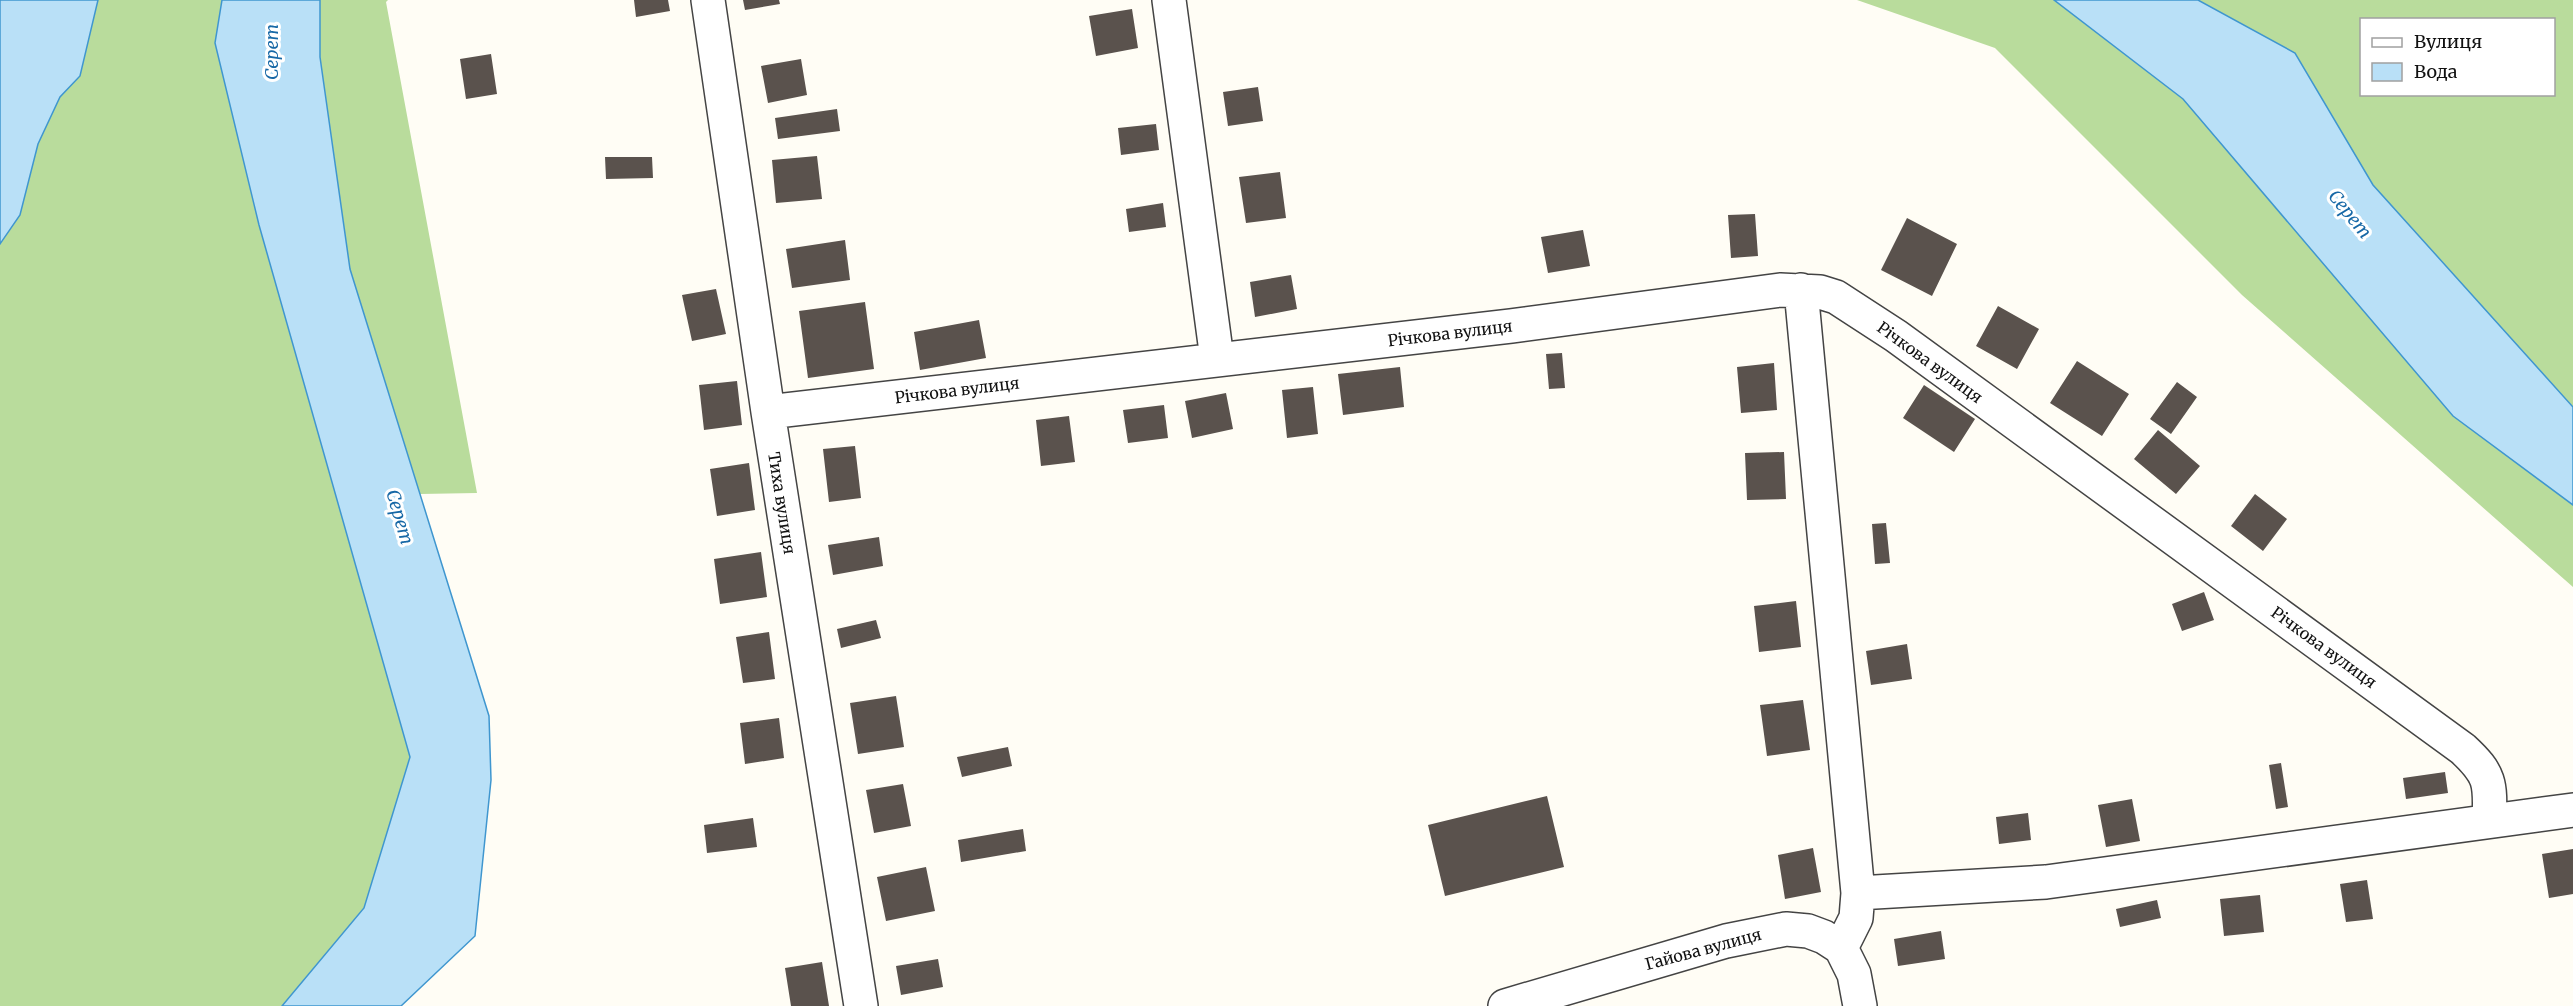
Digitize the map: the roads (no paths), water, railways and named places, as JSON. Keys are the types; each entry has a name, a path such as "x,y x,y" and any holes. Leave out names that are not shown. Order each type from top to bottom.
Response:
{"street":[{"name":"Тиха вулиця","path":"708,0 768,412 861,1006"},
{"path":"1169,0 1217,359"},
{"name":"Річкова вулиця","path":"768,412 1510,326 1756,292 1801,290 1836,297 1859,310 2463,749 2486,772 2490,784 2489,819"},
{"path":"1801,290 1858,893 1856,918 1841,948 1854,974 1860,1006"},
{"path":"1858,893 2046,882 2489,819 2573,810"},
{"name":"Гайова вулиця","path":"1505,1006 1761,933 1786,929 1808,931 1824,937 1841,948"}],"water":[{"path":"0,0 98,0 80,76 60,97 38,144 20,215 0,244"},
{"name":"Серет","path":"222,0 320,0 320,57 350,269 489,716 491,780 475,936 401,1006 282,1006 364,908 410,757 259,225 215,43"},
{"name":"Серет","path":"2054,0 2198,0 2295,53 2373,185 2573,407 2573,505 2453,416 2183,99"}]}
